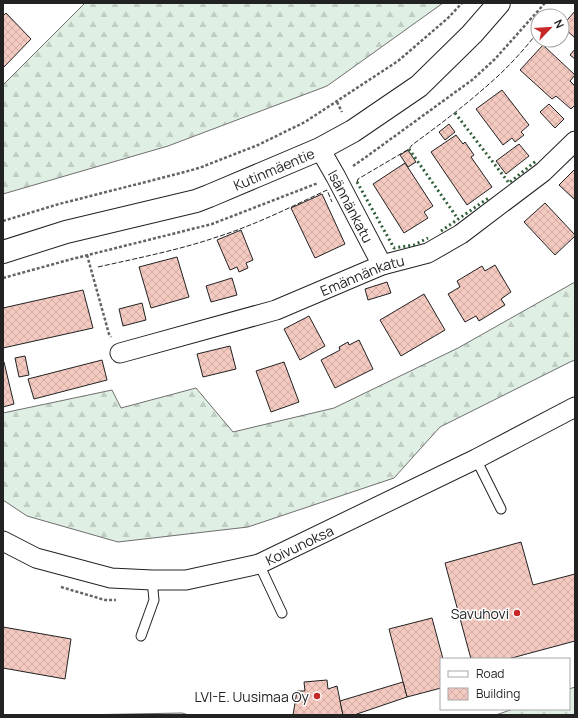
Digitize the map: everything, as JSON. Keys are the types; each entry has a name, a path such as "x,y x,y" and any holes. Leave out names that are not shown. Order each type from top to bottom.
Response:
{"street":[{"name":"Kutinmäentie","path":"3,252 66,232 196,201 320,149 352,131 419,86 472,34 499,3"},
{"name":"Emännänkatu","path":"120,353 276,310 382,265 428,253 461,234 543,172 575,141"},
{"name":"Isännänkatu","path":"320,149 382,265"},
{"name":"Koivunoksa","path":"3,541 36,558 111,578 186,580 259,564 476,459 575,406"}],"lane":[{"path":"476,459 501,509"},
{"path":"259,564 282,613"},
{"path":"141,636 154,600 152,580"}],"path":[{"path":"3,221 59,204 199,168 258,145 305,122 398,61 448,18 462,3"},
{"path":"87,255 109,334 120,353"}],"green space":[{"path":"85,3 443,3 327,86 168,146 3,194 3,85"},
{"path":"575,282 575,360 440,427 394,478 248,527 118,542 27,516 3,500 3,413 112,390 121,408 196,388 233,432 334,408 458,348"},
{"path":"575,687 575,715 496,715 510,710 570,710 570,689"},
{"path":"182,713 189,715 77,715"}],"building":[{"path":"575,11 575,38 570,33 570,17"},
{"path":"6,13 31,39 3,68 3,16"},
{"path":"540,48 546,48 575,75 570,81 575,86 575,105 571,109 556,96 552,99 520,70"},
{"path":"575,49 575,59 570,55"},
{"path":"502,90 529,125 521,132 524,135 515,142 512,138 503,145 476,109"},
{"path":"549,104 564,119 555,128 540,112"},
{"path":"449,124 455,132 445,140 439,132"},
{"path":"456,135 463,144 465,142 474,155 471,157 492,187 467,205 431,152"},
{"path":"519,144 529,156 506,174 496,161"},
{"path":"408,150 416,162 408,167 400,155"},
{"path":"405,163 433,206 424,212 428,218 404,233 373,184"},
{"path":"575,169 575,200 559,185"},
{"path":"322,194 345,244 315,258 291,208"},
{"path":"545,203 575,235 555,255 524,222"},
{"path":"241,230 253,260 246,263 248,268 239,272 237,267 230,270 217,240"},
{"path":"177,257 189,297 151,308 139,267"},
{"path":"495,265 511,292 501,299 505,305 479,321 476,316 465,322 448,294 460,287 457,281 482,266 485,271"},
{"path":"232,278 237,295 211,302 206,286"},
{"path":"387,282 391,293 368,300 365,289"},
{"path":"83,290 93,328 3,348 3,308"},
{"path":"424,294 445,330 401,356 380,320"},
{"path":"142,303 146,320 123,326 119,309"},
{"path":"309,316 325,346 300,360 284,329"},
{"path":"359,340 373,369 335,388 321,360 340,350 339,347 348,342 349,345"},
{"path":"230,346 236,369 203,377 197,354"},
{"path":"25,356 29,375 19,377 15,358"},
{"path":"102,360 107,380 34,399 28,379"},
{"path":"3,362 14,404 3,407"},
{"path":"284,362 299,402 271,412 256,371"},
{"name":"Savuhovi","path":"521,542 533,585 575,574 575,641 512,658 471,658 445,563"},
{"path":"432,618 443,658 440,658 440,688 407,697 389,629"},
{"path":"3,627 71,639 65,679 3,668"},
{"name":"LVI-E. Uusimaa Oy","path":"327,680 328,689 337,686 343,715 293,715 297,691 305,691 304,682"},
{"path":"403,682 407,697 354,715 343,715 340,701"}],"hedge":[{"path":"455,113 509,183 536,161"},
{"path":"409,149 458,219"},
{"path":"357,182 394,248 414,245 428,238"},
{"path":"441,231 490,197"}],"fence":[{"path":"357,182 358,179 409,149 412,145 467,103 504,70 530,41"},
{"path":"98,267 203,242 259,221 327,190 332,202"}],"place":[{"name":"Savuhovi","path":"517,613"},
{"name":"LVI-E. Uusimaa Oy","path":"317,696"}]}
